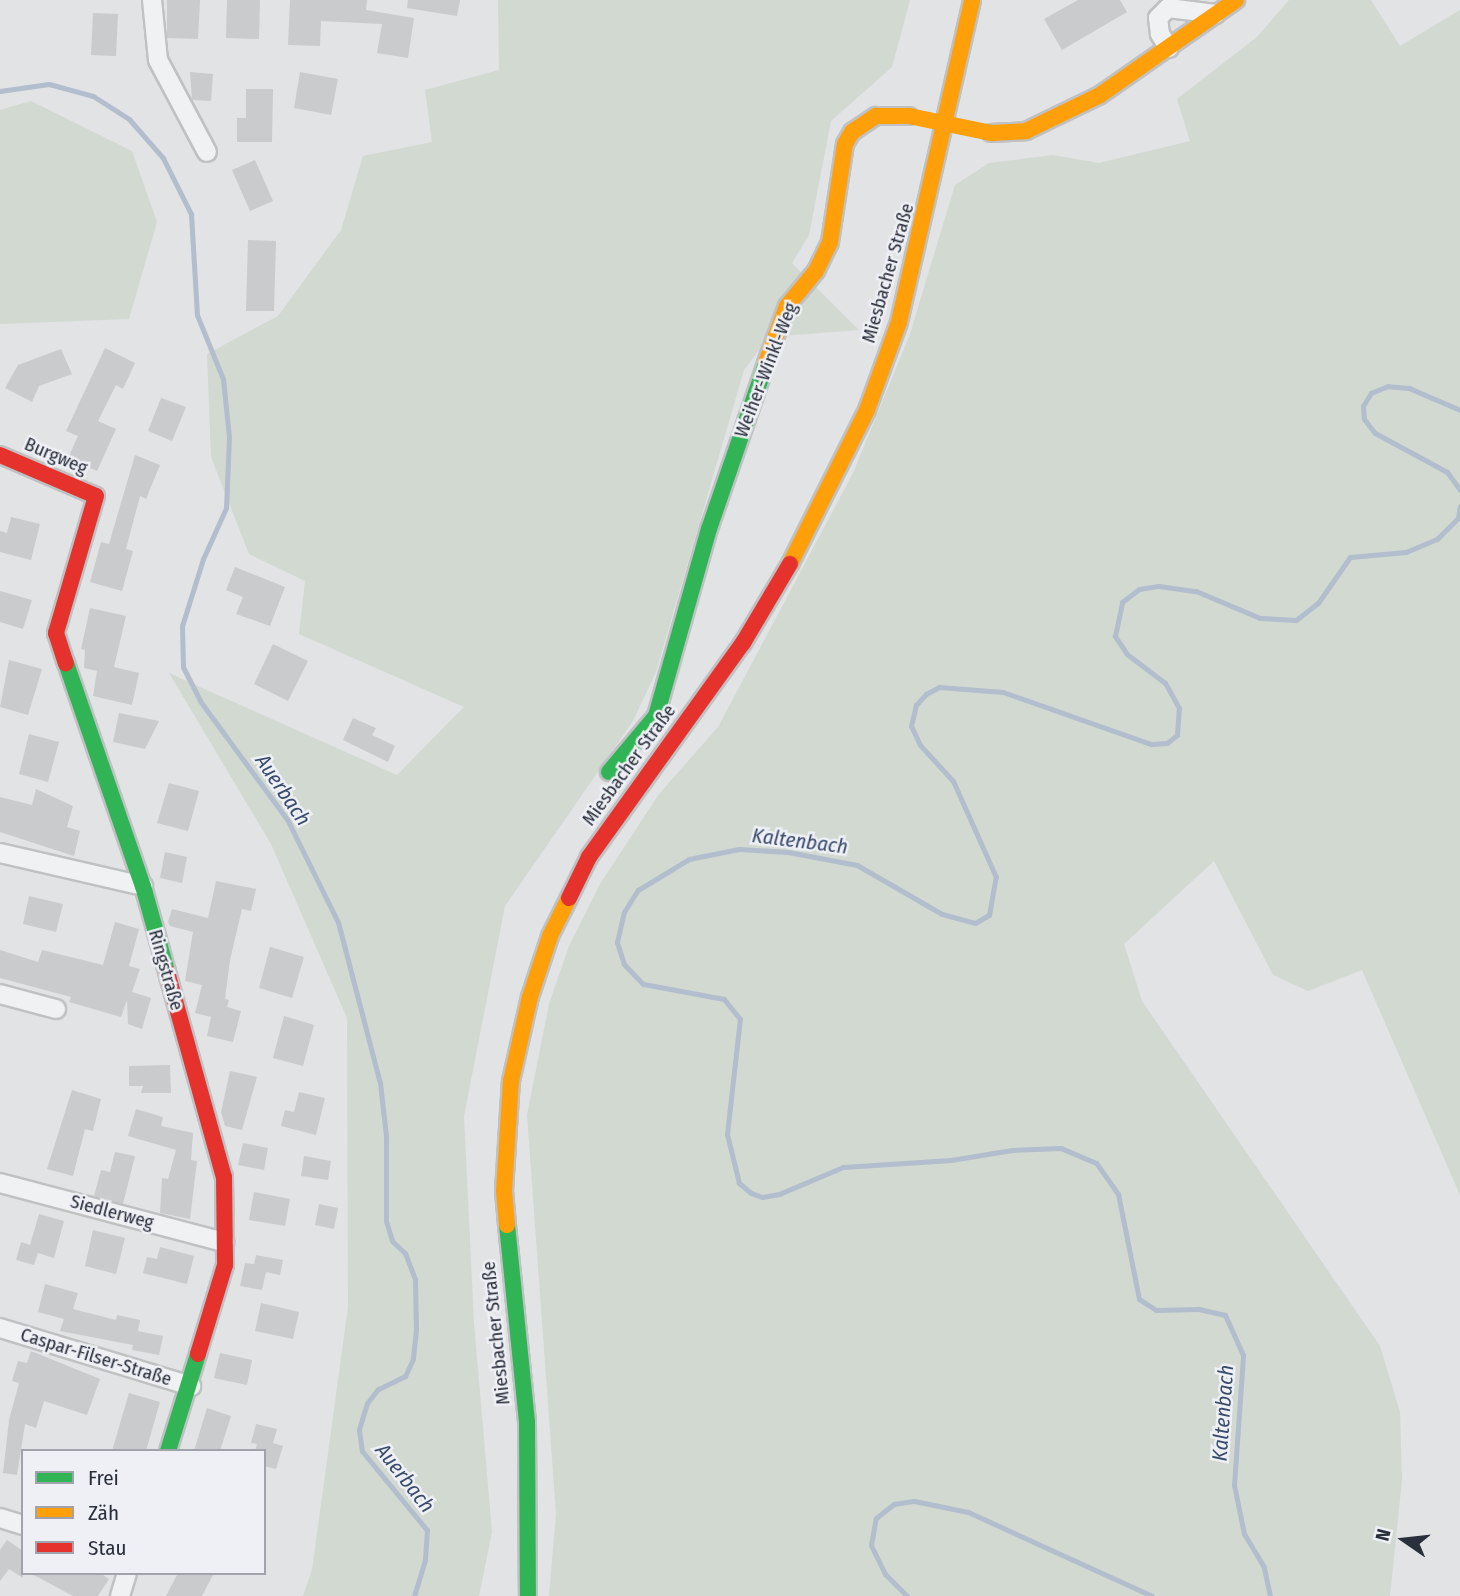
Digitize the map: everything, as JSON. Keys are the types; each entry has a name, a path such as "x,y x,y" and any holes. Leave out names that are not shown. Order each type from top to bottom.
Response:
{"street":[{"path":"152,0 158,60 207,152"},
{"name":"Miesbacher Straße","path":"528,1596 527,1422 504,1191 511,1080 530,997 550,936 589,857 743,643 788,569 867,410 899,322 922,236 972,0"},
{"name":"Weiher-Winkl-Weg","path":"609,772 656,716 709,529 770,350 787,306 816,271 830,242 845,144 852,132 876,116 909,116 991,133 1026,131 1075,107 1169,48 1236,0"},
{"path":"1169,48 1158,18 1168,8 1216,14"},
{"name":"Burgweg","path":"0,454 96,495"},
{"name":"Ringstraße","path":"96,495 56,634 143,886 224,1177 225,1265 191,1386 170,1449"},
{"path":"0,853 143,886"},
{"path":"0,994 56,1009"},
{"name":"Siedlerweg","path":"0,1183 224,1242"},
{"name":"Caspar-Filser-Straße","path":"0,1328 191,1386"},
{"path":"0,1518 21,1524"},
{"path":"120,1596 126,1575"}],"shaded area":[{"path":"498,0 910,0 892,67 831,121 809,235 792,263 859,330 769,337 744,370 656,672 633,721 505,906 464,1116 474,1323 492,1532 479,1596 303,1596 312,1570 348,1307 347,1018 271,844 169,673 397,775 464,707 299,634 305,581 249,554 211,457 207,354 278,316 341,230 363,156 432,142 425,90 499,70"},
{"path":"1289,0 1371,0 1400,46 1460,10 1460,1195 1362,970 1308,991 1273,975 1214,861 1124,944 1142,1001 1380,1346 1400,1412 1402,1480 1390,1596 549,1596 556,1514 527,1115 549,1004 569,946 600,884 659,794 718,727 853,473 910,334 955,185 989,163 1053,155 1099,163 1190,141 1177,99 1257,37"},
{"path":"31,101 132,151 157,222 129,319 0,324 0,110"}],"building":[{"path":"167,0 200,0 198,39 167,38"},
{"path":"227,0 260,0 259,39 226,38"},
{"path":"290,0 367,0 366,10 414,18 408,58 377,53 382,24 321,21 320,46 288,45"},
{"path":"408,0 460,0 457,16 407,8"},
{"path":"1078,0 1120,0 1127,12 1062,50 1044,19"},
{"path":"93,13 118,14 116,56 91,55"},
{"path":"190,72 213,74 211,101 192,100"},
{"path":"300,72 338,79 331,115 294,108"},
{"path":"246,89 273,89 272,142 237,142 237,118 246,118"},
{"path":"255,160 273,201 250,211 232,170"},
{"path":"248,240 276,241 274,311 246,311"},
{"path":"105,348 135,363 123,389 116,385 98,421 116,429 97,471 68,458 78,436 66,431"},
{"path":"61,349 72,374 39,386 32,402 5,388 18,365"},
{"path":"161,398 186,407 172,441 148,431"},
{"path":"135,455 160,465 146,499 140,496 126,549 133,551 122,591 90,582 101,542 109,544"},
{"path":"11,517 40,524 31,560 0,552 0,531 7,533"},
{"path":"235,567 285,587 270,626 236,614 243,597 226,590"},
{"path":"0,591 32,600 23,629 0,622"},
{"path":"90,608 126,616 114,667 139,673 132,705 93,696 97,671 84,668 85,650 81,649"},
{"path":"273,644 308,661 288,701 254,684"},
{"path":"9,660 42,669 28,715 0,707"},
{"path":"119,713 159,721 145,749 113,742"},
{"path":"353,718 376,728 372,735 395,746 388,762 343,740"},
{"path":"29,734 59,742 48,782 19,774"},
{"path":"169,783 199,791 188,831 157,823"},
{"path":"36,789 73,806 67,827 80,831 74,856 0,832 0,797 32,805"},
{"path":"165,852 187,857 182,883 160,878"},
{"path":"216,881 256,889 251,911 242,909 230,960 225,999 229,1000 227,1007 241,1011 233,1042 207,1036 211,1017 195,1013 202,985 185,981 193,932 170,926 168,922 172,909 208,918"},
{"path":"29,896 63,904 56,932 23,924"},
{"path":"115,922 139,929 129,966 140,969 132,992 151,998 142,1029 128,1024 127,1000 121,1017 69,1002 71,997 0,978 0,950 38,962 42,950 103,965"},
{"path":"270,947 304,957 292,998 259,988"},
{"path":"284,1016 314,1025 303,1066 273,1058"},
{"path":"170,1065 171,1093 141,1093 143,1086 129,1086 129,1066"},
{"path":"230,1071 257,1077 242,1130 225,1126 221,1112"},
{"path":"72,1090 101,1099 93,1131 85,1129 73,1176 47,1169"},
{"path":"299,1092 325,1098 316,1135 281,1126 285,1110 294,1112"},
{"path":"136,1109 163,1117 161,1126 193,1133 191,1160 197,1161 190,1219 160,1213 162,1178 168,1179 176,1150 128,1136"},
{"path":"243,1143 268,1148 264,1170 238,1165"},
{"path":"115,1152 135,1156 123,1204 94,1196 101,1170 110,1172"},
{"path":"304,1156 331,1161 328,1180 301,1176"},
{"path":"254,1192 290,1199 285,1226 249,1220"},
{"path":"319,1204 338,1208 334,1229 315,1225"},
{"path":"39,1214 64,1221 54,1258 38,1253 34,1265 16,1260 21,1242 30,1245"},
{"path":"93,1230 125,1238 116,1274 85,1266"},
{"path":"160,1247 194,1256 187,1284 143,1273 147,1257 157,1259"},
{"path":"256,1255 283,1260 280,1275 266,1272 262,1290 240,1286 245,1263 254,1264"},
{"path":"45,1284 78,1293 73,1309 116,1320 117,1315 140,1320 138,1331 163,1336 159,1355 132,1350 133,1345 60,1331 64,1319 38,1312"},
{"path":"261,1303 299,1312 293,1339 255,1331"},
{"path":"31,1351 100,1379 87,1415 44,1401 36,1428 25,1424 17,1475 3,1473 9,1420 19,1383 12,1381 18,1361 27,1363"},
{"path":"220,1353 252,1360 247,1385 214,1378"},
{"path":"129,1393 160,1402 147,1449 113,1449"},
{"path":"207,1408 231,1416 221,1449 195,1449"},
{"path":"256,1424 277,1429 273,1443 283,1446 276,1469 266,1466 266,1449 256,1449 257,1444 251,1443"},
{"path":"7,1540 21,1550 23,1578 9,1569 0,1581 0,1550"},
{"path":"34,1575 103,1575 109,1579 98,1596 73,1596"},
{"path":"177,1575 213,1575 202,1596 166,1596"}],"waterway":[{"name":"Auerbach","path":"0,91 49,84 93,96 129,119 163,158 191,214 197,315 223,379 229,437 226,508 203,559 182,626 183,667 200,701 288,821 338,922 380,1083 386,1136 386,1221 392,1241 405,1253 415,1279 416,1329 413,1359 405,1376 378,1389 367,1403 359,1430 362,1451 427,1530 425,1560 414,1596"},
{"name":"Kaltenbach","path":"1460,410 1409,388 1388,386 1371,393 1363,406 1364,419 1375,433 1447,472 1460,490"},
{"name":"Kaltenbach","path":"1270,1596 1264,1567 1244,1534 1234,1485 1243,1355 1225,1315 1198,1309 1156,1310 1139,1299 1118,1194 1096,1163 1061,1148 1012,1150 951,1160 843,1167 779,1194 762,1197 751,1193 739,1183 727,1134 740,1019 724,999 643,984 624,964 617,942 624,912 638,890 689,859 739,849 788,852 857,865 942,914 975,923 989,915 996,877 953,781 920,745 911,726 916,705 926,694 939,687 1003,692 1151,744 1167,743 1177,735 1179,708 1165,683 1127,654 1115,636 1122,602 1139,589 1159,586 1196,591 1260,618 1296,620 1318,603 1350,557 1406,552 1437,539 1458,518 1460,506"},
{"name":"Kaltenbach","path":"907,1596 885,1574 871,1545 876,1518 894,1504 914,1501 968,1512 1152,1596"}],"traffic: fast":[{"path":"609,772 656,716 709,529 766,363"},
{"path":"66,663 143,886 167,972"},
{"path":"507,1225 527,1422 528,1596"},
{"path":"169,1449 198,1354"}],"traffic: slow":[{"path":"790,564 867,410 899,322 972,0"},
{"path":"991,133 1026,131 1100,95 1236,0"},
{"path":"766,363 787,306 816,271 830,242 845,144 852,132 876,116 909,116"},
{"path":"909,116 991,133"},
{"path":"507,1225 504,1191 511,1081 530,997 550,936 569,898"}],"traffic: jam":[{"path":"0,455 96,496 56,633 66,663"},
{"path":"569,898 589,857 743,643 790,564"},
{"path":"167,972 224,1177 225,1265 198,1354"}]}
